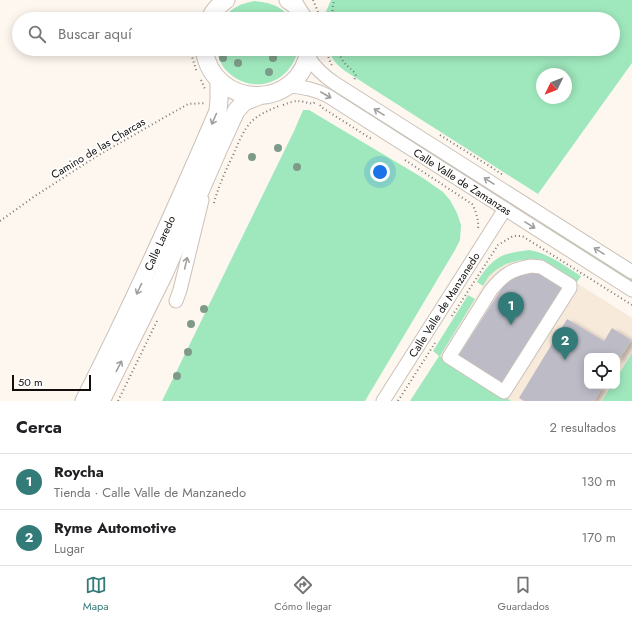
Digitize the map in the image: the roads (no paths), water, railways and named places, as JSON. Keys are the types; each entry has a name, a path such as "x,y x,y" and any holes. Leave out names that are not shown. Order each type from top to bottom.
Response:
{"main road":[{"path":"214,12 226,0"},
{"path":"292,2 299,12"},
{"path":"206,56 211,70 219,81 232,90 245,95 259,96 275,93 289,86 304,68 308,56"},
{"name":"Calle Laredo","path":"84,401 150,265 218,111 219,81"},
{"name":"Calle Laredo","path":"101,401 164,274 236,111 244,102 259,96"}],"street":[{"name":"Calle Valle de Zamanzas","path":"310,56 315,67 330,80 632,272"},
{"name":"Calle Valle de Zamanzas","path":"289,86 314,89 321,92 632,290"},
{"path":"176,301 209,170"},
{"name":"Calle Valle de Manzanedo","path":"383,401 505,209"},
{"path":"520,267 541,267 570,285 570,288 504,392 449,357 483,294 508,273 520,267"}],"place":[{"name":"Roycha","path":"511,325"},
{"name":"Ryme Automotive","path":"565,360"}]}
